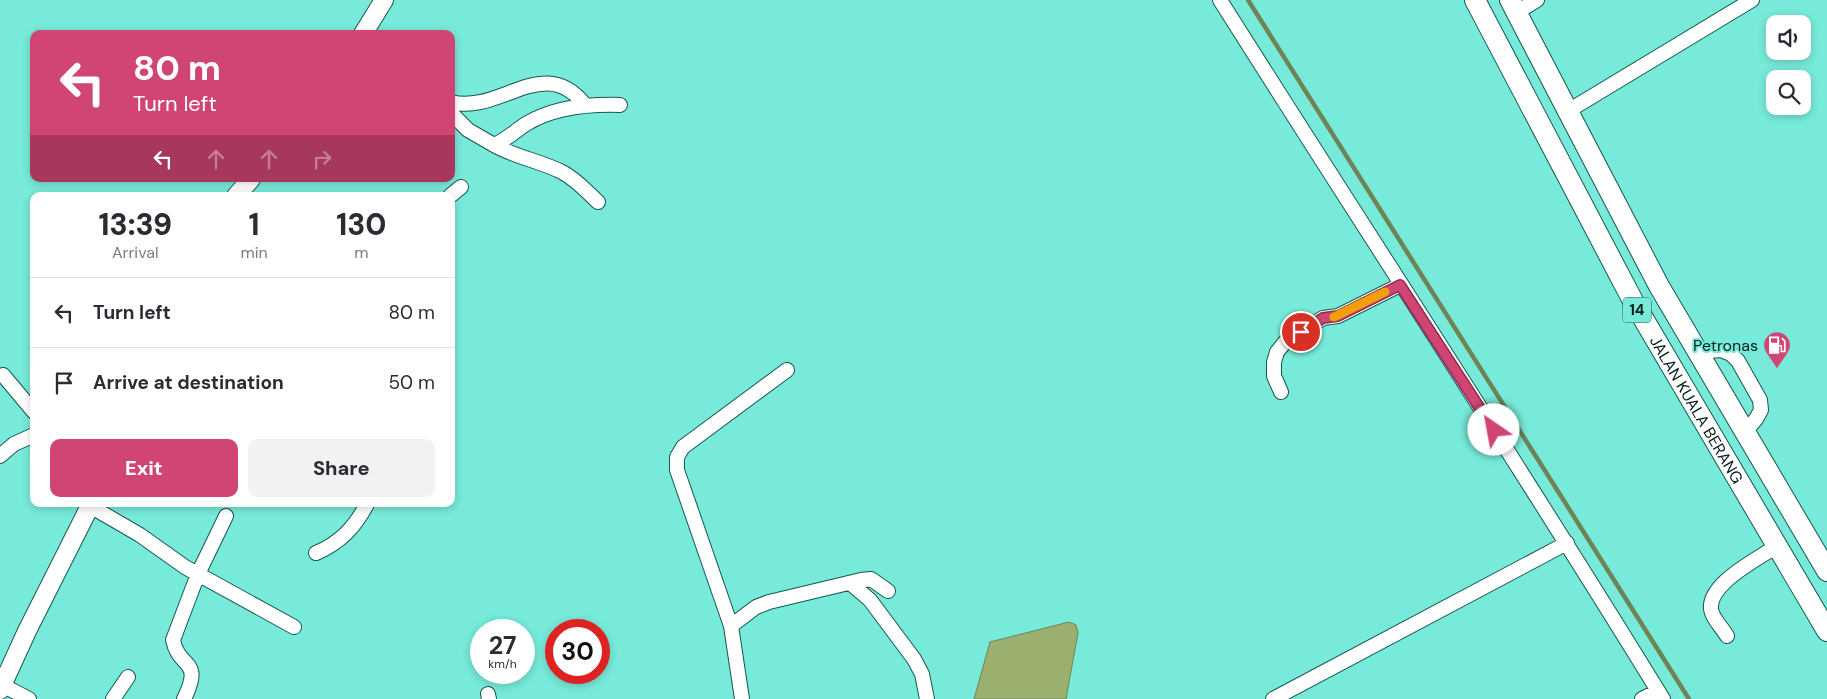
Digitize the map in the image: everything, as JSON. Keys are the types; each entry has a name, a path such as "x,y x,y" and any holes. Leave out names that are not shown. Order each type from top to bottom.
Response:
{"highway":[{"name":"JALAN KUALA BERANG","path":"1475,0 1632,302 1824,618"},
{"name":"JALAN KUALA BERANG","path":"1513,6 1659,286 1827,572"},
{"name":"14","path":"1712,436 1768,551 1827,649"},
{"path":"1804,531 1827,555"}],"main road":[{"path":"365,30 384,0"},
{"path":"240,192 248,182"},
{"path":"1,686 90,507"}],"street":[{"path":"1220,0 1400,285 1567,543 1660,695 1642,699"},
{"path":"1513,6 1537,0"},
{"path":"1568,111 1752,0"},
{"path":"455,102 470,104 548,83 559,84 570,89 585,105"},
{"path":"494,145 504,141 525,125 543,116 585,105 620,105"},
{"path":"455,116 468,130 506,152 564,172 598,202"},
{"path":"455,192 461,187"},
{"path":"1281,392 1274,376 1274,362 1277,352 1285,342 1318,321 1338,316 1400,285"},
{"path":"1698,352 1722,350 1731,354 1738,361 1760,400 1761,410 1745,432"},
{"path":"742,699 730,626 678,470 677,458 683,447 787,370"},
{"path":"3,375 30,407"},
{"path":"0,456 14,444 30,437"},
{"path":"94,507 198,574 294,627"},
{"path":"316,553 330,547 343,537 354,525 365,507"},
{"path":"184,699 193,676 191,668 175,648 173,640 198,574 226,516"},
{"path":"1273,699 1567,543"},
{"path":"1727,636 1712,613 1711,604 1713,596 1725,581 1768,551"},
{"path":"730,626 756,607 769,602 850,583 871,579 888,591"},
{"path":"850,583 870,600 914,659 922,674 927,699"},
{"path":"112,699 128,677"},
{"path":"1,686 29,699"}],"shaded area":[{"path":"1069,622 1076,625 1078,633 1066,699 974,699 990,642"}],"waterway":[{"path":"1248,0 1689,699"}],"slow traffic":[{"path":"1334,317 1385,292"}],"place":[{"name":"Petronas","path":"1777,369"}],"route":[{"path":"1301,332 1323,318 1338,316 1400,285 1494,430"}]}
